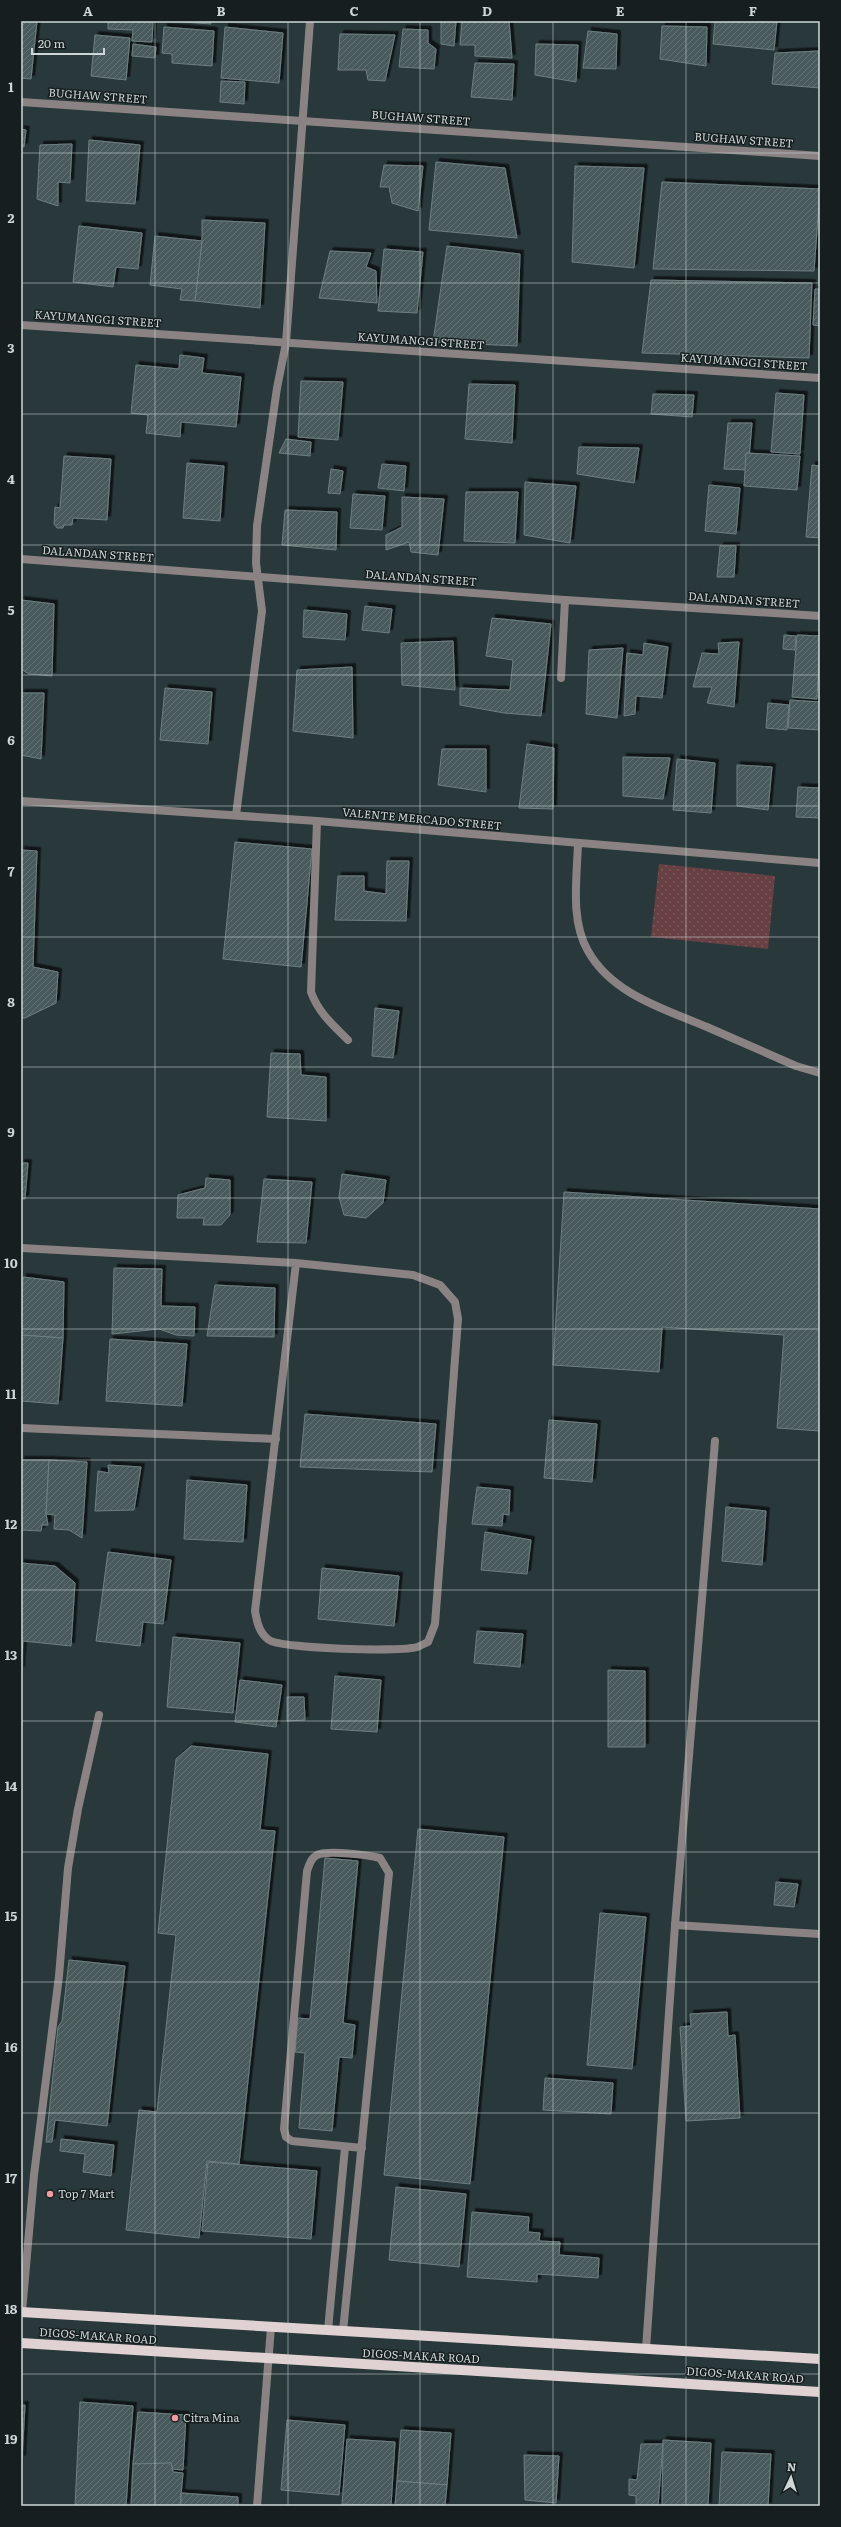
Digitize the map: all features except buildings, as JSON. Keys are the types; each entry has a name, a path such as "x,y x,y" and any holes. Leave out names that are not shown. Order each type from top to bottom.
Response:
{"main road":[{"name":"DIGOS-MAKAR ROAD","path":"21,2312 820,2359"},
{"name":"DIGOS-MAKAR ROAD","path":"21,2343 820,2392"}],"street":[{"path":"236,815 262,611 257,577 257,526 277,388 286,343 310,21"},
{"name":"BUGHAW STREET","path":"21,102 820,156"},
{"name":"KAYUMANGGI STREET","path":"21,325 820,378"},
{"name":"DALANDAN STREET","path":"21,559 565,600 820,616"},
{"path":"561,678 565,600"},
{"name":"VALENTE MERCADO STREET","path":"21,801 317,821 820,863"},
{"path":"317,821 311,992 314,1002 326,1019 348,1040"},
{"path":"578,843 576,899 580,926 588,951 607,976 633,995 796,1066 820,1073"},
{"path":"21,1248 296,1263 413,1275 440,1285 455,1302 458,1319 435,1624 428,1642 416,1647 396,1650 290,1646 270,1640 259,1629 255,1610 296,1263"},
{"path":"21,1428 276,1439"},
{"path":"646,2349 675,1925 715,1441"},
{"path":"21,2312 34,2175 59,1976 68,1868 78,1809 99,1715"},
{"path":"343,2331 362,2148 389,1873 380,1858 372,1856 326,1853 316,1855 310,1861 307,1871 284,2129 286,2137 292,2142 362,2148"},
{"path":"675,1925 820,1934"},
{"path":"328,2330 345,2147"},
{"path":"257,2506 271,2327"}],"shaded area":[{"path":"659,864 775,876 768,949 651,937"}],"place":[{"name":"Top 7 Mart","path":"50,2194"},
{"name":"Citra Mina","path":"175,2418"}]}
